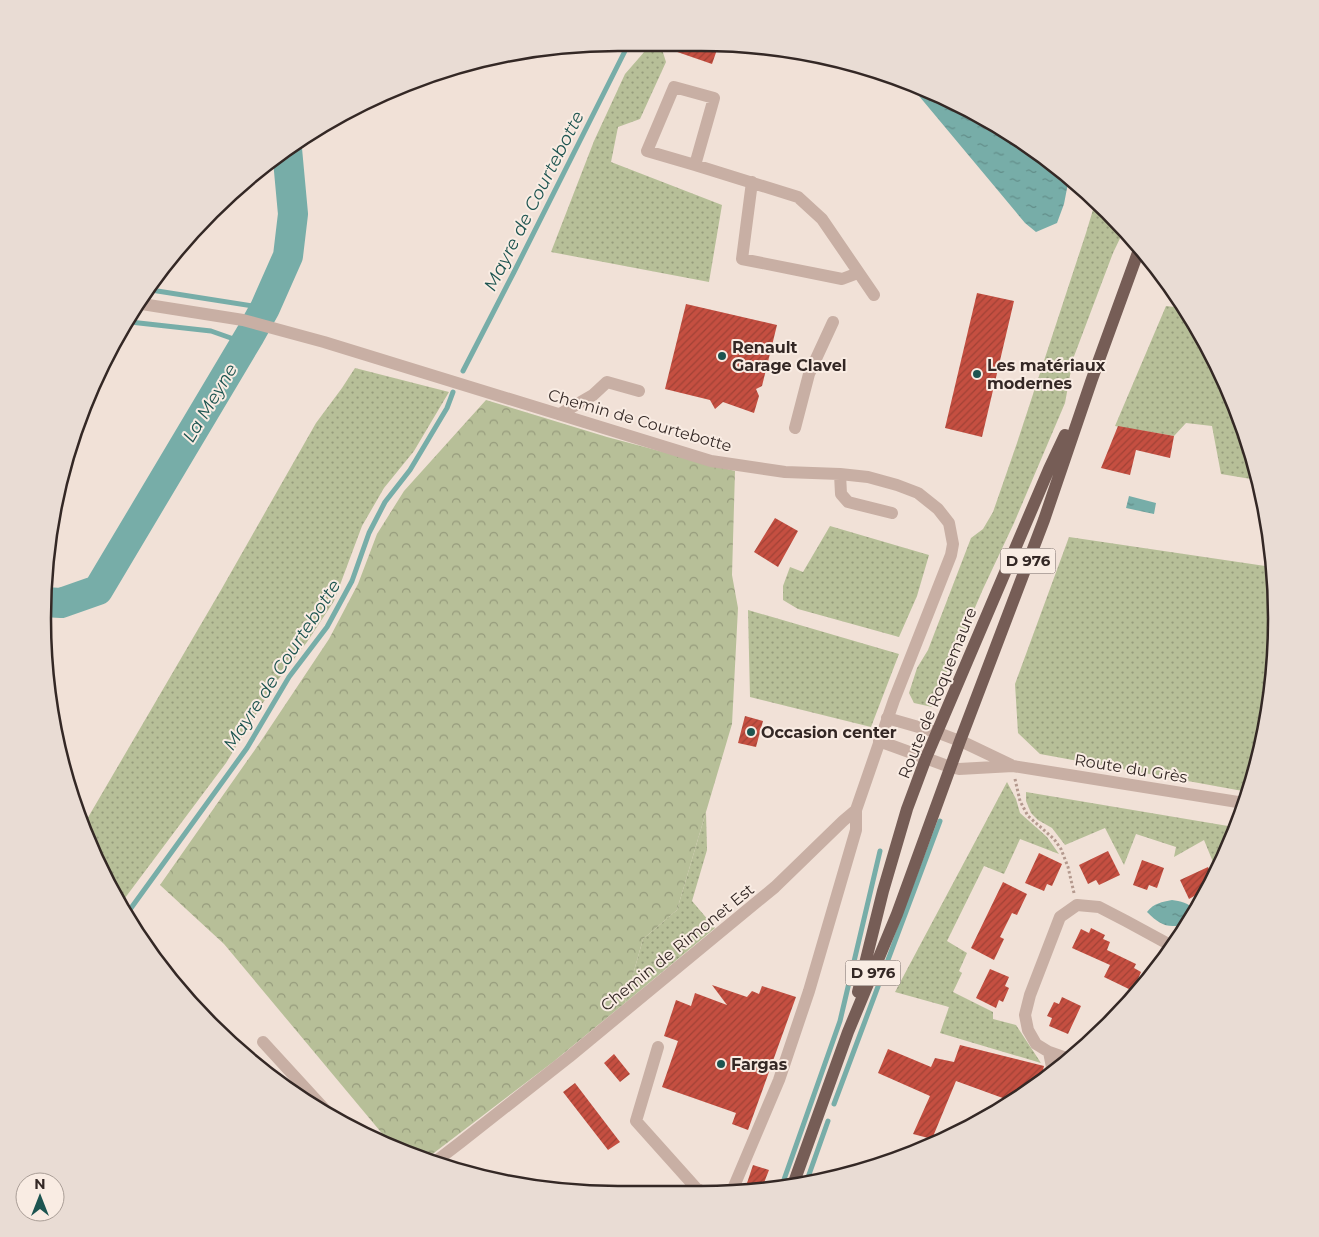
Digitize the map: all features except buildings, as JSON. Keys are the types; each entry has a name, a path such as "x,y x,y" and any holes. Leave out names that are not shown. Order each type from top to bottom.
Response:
{"main road":[{"name":"Route de Roquemaure","path":"796,1177 848,1032 897,914 950,767 1044,520 1137,256"},
{"name":"Route de Roquemaure","path":"848,1032 883,891 907,809 926,758 1049,469 1092,379"}],"street":[{"path":"694,165 714,98 674,88 648,151 798,197 822,219 874,294"},
{"path":"752,182 742,259 842,280 858,273"},
{"name":"Chemin de Courtebotte","path":"146,305 243,320 324,342 711,461 785,472 840,474 868,478 897,485 918,493 938,510 948,523 953,544 951,555 887,718"},
{"path":"795,428 809,374 833,322"},
{"path":"560,414 593,395 607,382 639,391"},
{"path":"840,474 840,494 848,502 892,512"},
{"path":"887,718 960,741 1013,766"},
{"name":"Chemin de Rimonet Est","path":"441,1157 569,1057 775,888 856,810 887,718"},
{"path":"879,741 959,769 1013,766"},
{"name":"Route du Grès","path":"1013,766 1238,802"},
{"path":"735,1185 779,1080 809,991 856,830 856,810"},
{"path":"1061,1056 1049,1052 1036,1044 1028,1030 1025,1016 1030,995 1060,917 1077,905 1099,907 1166,943"},
{"path":"263,1042 312,1096"},
{"path":"658,1047 636,1121 694,1186"},
{"path":"1049,1052 1051,1064"}],"path":[{"path":"1013,766 1015,784 1020,801 1028,816 1054,839 1061,849 1068,867 1077,905"}],"green space":[{"path":"645,51 663,51 666,62 640,119 618,127 611,162 722,205 709,282 551,252 594,141 625,74"},
{"path":"1093,209 1121,237 1073,359 1065,403 932,707 914,703 909,693 917,668 928,650 971,538 983,529 993,512"},
{"path":"1166,306 1174,307 1192,335 1225,401 1238,436 1250,479 1221,474 1212,426 1186,423 1174,436 1115,426"},
{"path":"355,368 449,392 414,451 384,488 362,526 334,601 307,642 274,685 226,763 125,898 94,836 87,818 316,423"},
{"path":"486,400 607,437 735,471 732,575 738,608 732,724 677,910 643,939 625,1003 553,1062 432,1154 383,1134 224,944 160,885 261,741 329,639 358,584 377,534 404,491"},
{"path":"830,526 929,555 917,596 899,637 798,609 783,600 783,586 790,567 803,572"},
{"path":"1069,537 1265,566 1268,618 1267,656 1263,693 1257,729 1241,791 1040,754 1018,733 1015,684"},
{"path":"748,610 899,654 871,727 750,697"},
{"path":"1007,782 1016,799 1020,813 1047,837 1059,854 1020,839 1004,874 984,866 947,941 967,953 959,971 962,973 953,992 993,1012 993,1019 1016,1025 1041,1063 940,1033 949,1007 895,992"},
{"path":"1026,792 1229,826 1213,861 1204,840 1174,857 1176,847 1136,834 1124,865 1105,828 1065,845 1052,828 1038,820 1031,813 1026,801"},
{"path":"706,812 707,850 692,901 715,928 625,1003 643,939 677,910"}],"water":[{"path":"917,94 984,127 1046,168 1068,186 1064,204 1057,223 1036,232 1025,223"},
{"path":"1129,496 1156,503 1154,514 1126,508"},
{"path":"1172,900 1190,906 1177,925 1164,925 1147,912 1162,902"}],"waterway":[{"name":"Mayre de Courtebotte","path":"463,371 625,51"},
{"name":"La Meyne","path":"51,602 61,603 98,590 265,308 288,256 293,214 288,158"},
{"path":"156,291 265,308"},
{"path":"135,323 211,331 245,343"},
{"name":"Mayre de Courtebotte","path":"131,908 247,748 289,677 327,627 352,581 369,533 385,502 410,470 447,408 453,392"},
{"path":"834,1104 940,821"},
{"path":"784,1179 840,1021 880,851"},
{"path":"809,1175 828,1121"}],"place":[{"name":"Renault Garage Clavel","path":"722,356"},
{"name":"Les matériaux modernes","path":"977,374"},
{"name":"Occasion center","path":"751,732"},
{"name":"Fargas","path":"721,1064"}]}
